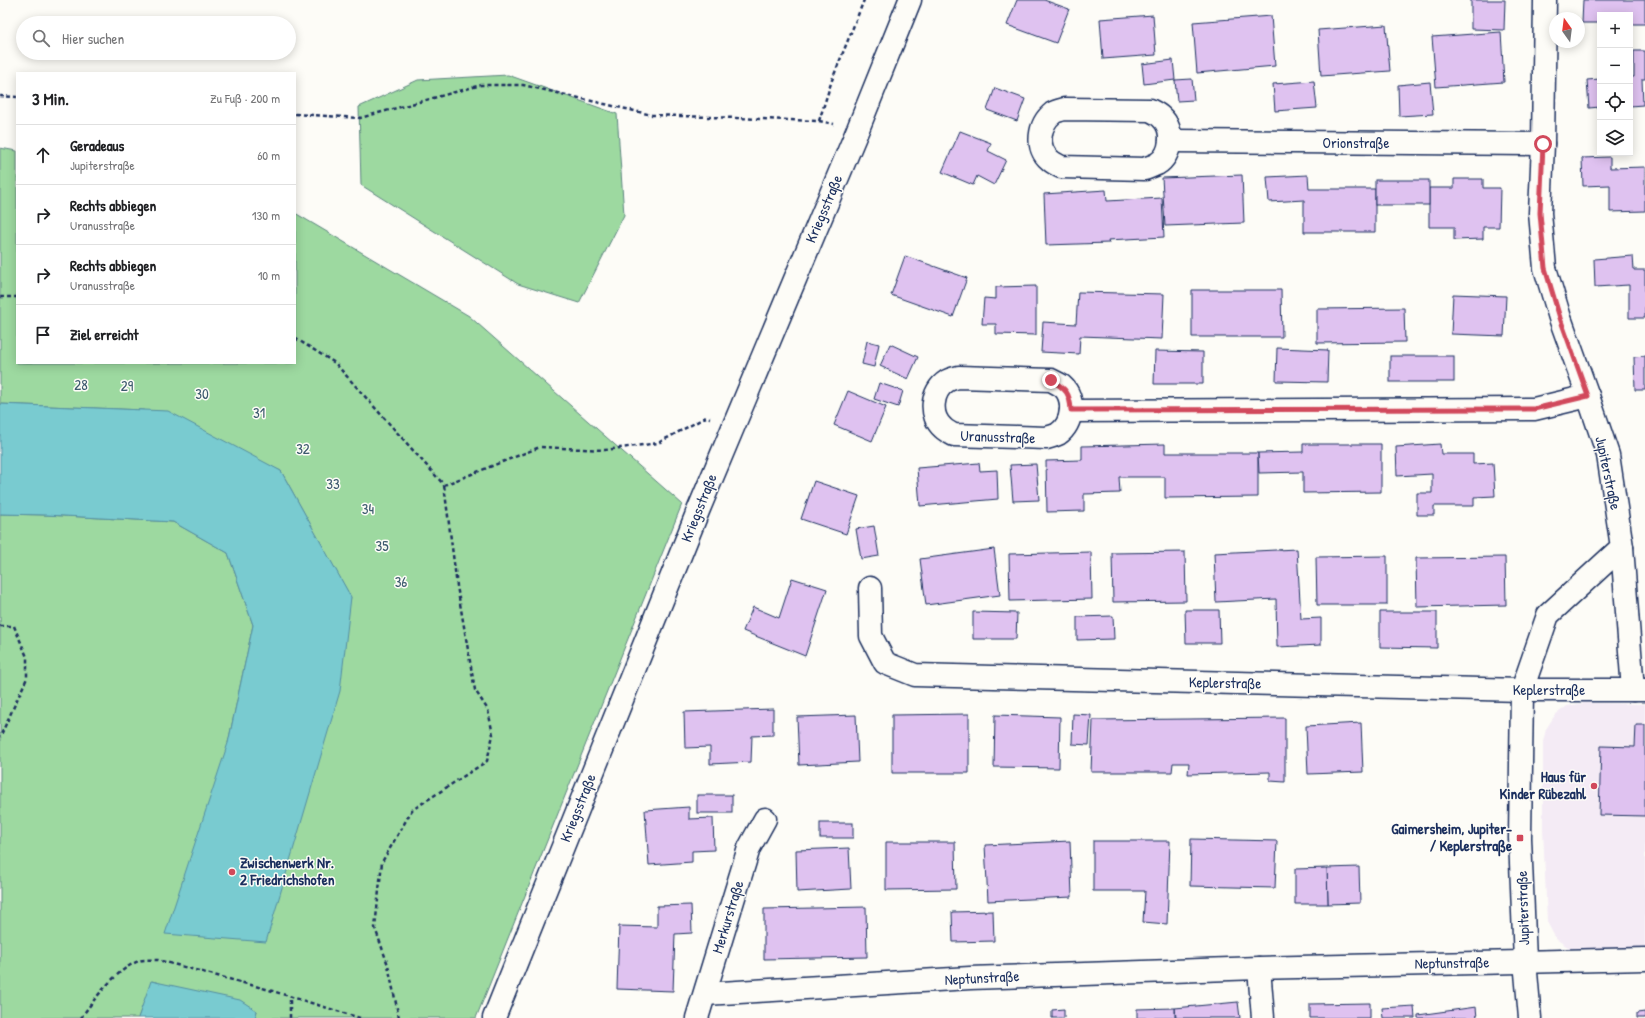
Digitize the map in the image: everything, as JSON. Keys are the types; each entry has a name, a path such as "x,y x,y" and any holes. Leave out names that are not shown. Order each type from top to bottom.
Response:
{"street":[{"name":"Kriegsstraße","path":"494,1018 733,424 858,129 910,0"},
{"name":"Jupiterstraße","path":"1545,0 1543,144 1540,213 1545,268 1560,318 1608,455 1622,547 1639,690"},
{"path":"1065,109 1150,110 1162,117 1169,128 1170,141 1166,154 1157,164 1145,169 1061,167 1049,160 1042,149 1040,136 1044,122 1054,113 1065,109"},
{"name":"Orionstraße","path":"1170,141 1543,144"},
{"name":"Uranusstraße","path":"959,377 1045,379 1051,380 1063,387 1070,398 1071,410 1068,424 1058,434 1046,438 961,436 954,435 942,428 935,417 933,404 937,391 946,381 959,377"},
{"path":"1071,410 1534,409 1588,396"},
{"name":"Jupiterstraße","path":"1530,1018 1524,961 1520,838 1522,690 1548,615 1622,547"},
{"name":"Keplerstraße","path":"870,588 871,636 885,663 915,675 1522,690 1639,690"},
{"name":"Merkurstraße","path":"697,1018 749,848 765,819"},
{"name":"Neptunstraße","path":"705,994 970,978 1259,968 1645,958"},
{"path":"1259,968 1263,1018"}],"path":[{"path":"819,121 832,80 864,0"},
{"path":"296,114 360,118 481,85 523,85 652,115 819,121 858,129"},
{"path":"0,96 16,97"},
{"path":"0,297 16,297"},
{"path":"296,339 335,363 444,486 457,586 475,690 488,710 493,735 487,761 412,810 382,862 375,928 388,965 399,1018"},
{"path":"444,486 540,447 605,450 658,443 706,417 733,424"},
{"path":"0,626 14,626 27,657 27,678 0,737"},
{"path":"81,1018 89,1006 121,971 139,961 158,960 290,996 360,1018"},
{"path":"290,996 290,1018"}],"shaded area":[{"name":"Haus für Kinder Rübezahl","path":"1584,703 1645,704 1645,950 1575,952 1556,939 1547,922 1543,829 1543,742 1546,729 1555,715 1567,706"}],"green space":[{"path":"508,75 617,114 624,215 579,303 518,284 361,185 359,107 418,80"},
{"path":"0,148 16,151 16,364 296,364 296,214 469,316 682,504 476,1018 255,1018 257,1011 152,981 138,1018 0,1018 0,514 173,522 228,553 253,625 228,743 351,598 281,471 143,410 0,404"}],"water":[{"path":"0,404 168,411 281,471 351,597 340,691 266,942 165,934 228,743 253,625 228,553 173,522 0,514"},
{"path":"151,981 240,1000 257,1011 255,1018 138,1018"}],"building":[{"path":"1017,0 1044,0 1069,9 1056,43 1007,25"},
{"path":"1471,0 1505,0 1504,30 1471,29"},
{"path":"1583,0 1645,0 1645,24 1633,24 1633,12 1597,12 1597,23 1585,23 1585,12 1582,12"},
{"path":"1153,15 1156,55 1103,59 1100,19"},
{"path":"1271,16 1275,66 1197,73 1193,22"},
{"path":"1386,25 1390,71 1321,76 1318,30"},
{"path":"1501,32 1504,82 1436,87 1432,37"},
{"path":"1634,51 1645,51 1645,79 1642,79 1643,105 1633,106"},
{"path":"1173,60 1175,80 1144,84 1142,64"},
{"path":"1192,79 1194,100 1177,101 1175,80"},
{"path":"1597,79 1597,107 1589,108 1587,80"},
{"path":"1314,81 1317,108 1275,111 1273,84"},
{"path":"1430,82 1433,114 1399,116 1398,85"},
{"path":"995,88 1025,99 1017,121 987,110"},
{"path":"960,131 991,143 988,151 1006,160 994,185 977,176 973,185 942,172"},
{"path":"1610,157 1610,168 1645,167 1645,211 1610,212 1610,185 1583,186 1582,158"},
{"path":"1242,175 1244,223 1165,226 1162,178"},
{"path":"1308,175 1309,189 1375,189 1375,232 1304,232 1304,200 1269,202 1267,177"},
{"path":"1454,179 1483,179 1483,188 1500,188 1499,227 1483,227 1483,239 1454,240 1454,227 1429,227 1429,188 1454,188"},
{"path":"1375,180 1429,180 1429,205 1375,205"},
{"path":"1106,190 1107,201 1162,198 1164,237 1108,240 1109,243 1046,245 1044,194"},
{"path":"905,256 967,278 953,317 891,295"},
{"path":"1633,256 1634,270 1645,270 1645,318 1629,318 1629,285 1595,287 1594,259"},
{"path":"1036,286 1036,335 996,334 996,324 982,324 984,298 996,299 996,287"},
{"path":"1192,290 1281,290 1282,337 1192,337"},
{"path":"1078,292 1164,294 1162,339 1080,336 1079,354 1041,352 1043,322 1076,324"},
{"path":"1453,294 1506,296 1504,336 1451,334"},
{"path":"1404,308 1405,342 1317,343 1317,309"},
{"path":"867,341 879,344 874,367 862,364"},
{"path":"890,344 918,357 908,379 880,366"},
{"path":"1277,348 1328,350 1327,382 1276,381"},
{"path":"1155,351 1203,352 1203,384 1154,384"},
{"path":"1390,356 1454,356 1454,382 1390,382"},
{"path":"1645,356 1645,390 1635,390 1634,357"},
{"path":"879,383 903,391 898,407 874,399"},
{"path":"848,391 886,407 872,441 834,425"},
{"path":"1165,444 1165,453 1258,453 1258,497 1165,498 1165,477 1119,477 1120,493 1084,494 1084,511 1047,512 1046,461 1082,460 1082,446"},
{"path":"1303,444 1381,444 1381,492 1303,493 1303,472 1259,473 1258,453 1303,452"},
{"path":"1440,444 1441,454 1473,454 1473,464 1493,463 1495,496 1474,497 1474,506 1434,506 1434,515 1417,515 1417,493 1432,493 1432,474 1397,476 1396,447"},
{"path":"979,463 980,471 997,470 998,499 920,506 917,468"},
{"path":"1036,464 1039,500 1013,501 1010,465"},
{"path":"814,481 859,496 846,534 801,519"},
{"path":"874,526 879,556 861,559 856,529"},
{"path":"994,549 1000,595 926,605 920,559"},
{"path":"1297,549 1301,619 1321,618 1321,645 1277,647 1276,599 1216,602 1214,553"},
{"path":"1091,552 1092,599 1010,601 1009,554"},
{"path":"1185,552 1186,601 1113,602 1112,553"},
{"path":"1387,556 1387,605 1317,605 1316,557"},
{"path":"1505,557 1506,605 1417,607 1416,558"},
{"path":"792,578 827,589 805,656 743,631 753,607 779,618"},
{"path":"1185,610 1219,610 1220,643 1186,643"},
{"path":"973,612 1017,613 1016,639 973,639"},
{"path":"1380,612 1437,612 1437,648 1380,647"},
{"path":"1113,616 1114,639 1077,640 1077,617"},
{"path":"773,709 773,735 752,736 751,762 710,764 710,747 685,748 684,712"},
{"path":"969,714 969,773 892,773 892,715"},
{"path":"1073,714 1091,715 1089,745 1072,744"},
{"path":"856,715 858,762 799,765 797,717"},
{"path":"995,715 1060,717 1059,768 994,767"},
{"path":"1285,718 1285,782 1270,781 1270,772 1188,774 1189,763 1173,763 1172,772 1091,772 1093,720"},
{"path":"1361,723 1363,772 1308,774 1306,726"},
{"path":"1636,725 1645,725 1645,816 1599,815 1601,746 1635,747"},
{"path":"697,795 732,795 732,813 697,813"},
{"path":"689,807 689,819 713,818 714,850 692,851 692,862 649,865 645,810"},
{"path":"820,823 853,823 853,838 820,838"},
{"path":"1191,839 1277,841 1275,888 1190,886"},
{"path":"1070,841 1072,897 988,901 985,845"},
{"path":"1093,841 1170,841 1167,924 1143,922 1145,891 1093,891"},
{"path":"886,842 955,842 956,889 886,890"},
{"path":"849,848 851,889 797,892 796,850"},
{"path":"1359,867 1360,903 1328,904 1327,868"},
{"path":"1327,868 1328,904 1295,904 1295,869"},
{"path":"691,905 692,933 675,934 673,991 617,989 619,926 657,927 657,906"},
{"path":"866,907 867,957 764,959 764,909"},
{"path":"993,911 994,941 953,942 952,912"},
{"path":"1238,1002 1240,1018 1176,1018 1175,1008"},
{"path":"1370,1003 1370,1018 1310,1018 1310,1004"},
{"path":"1414,1006 1415,1018 1383,1018 1382,1008"},
{"path":"1476,1007 1477,1018 1418,1018 1418,1015"},
{"path":"1175,1008 1175,1018 1137,1018 1137,1009"},
{"path":"1064,1009 1064,1018 1052,1018 1052,1010"},
{"path":"1645,1012 1645,1018 1637,1018 1637,1013"}],"place":[{"name":"Haus für Kinder Rübezahl","path":"1594,786"},
{"name":"Gaimersheim, Jupiter- / Keplerstraße","path":"1520,838"},
{"name":"Zwischenwerk Nr. 2 Friedrichshofen","path":"232,872"}],"route":[{"path":"1051,380 1063,387 1070,398 1071,410 1534,409 1588,396 1560,318 1545,268 1540,213 1543,144"}],"park label":[{"name":"28","path":"81,385"},
{"name":"29","path":"127,386"},
{"name":"30","path":"202,394"},
{"name":"31","path":"259,413"},
{"name":"32","path":"303,449"},
{"name":"33","path":"333,484"},
{"name":"34","path":"368,509"},
{"name":"35","path":"382,546"},
{"name":"36","path":"401,582"}]}
